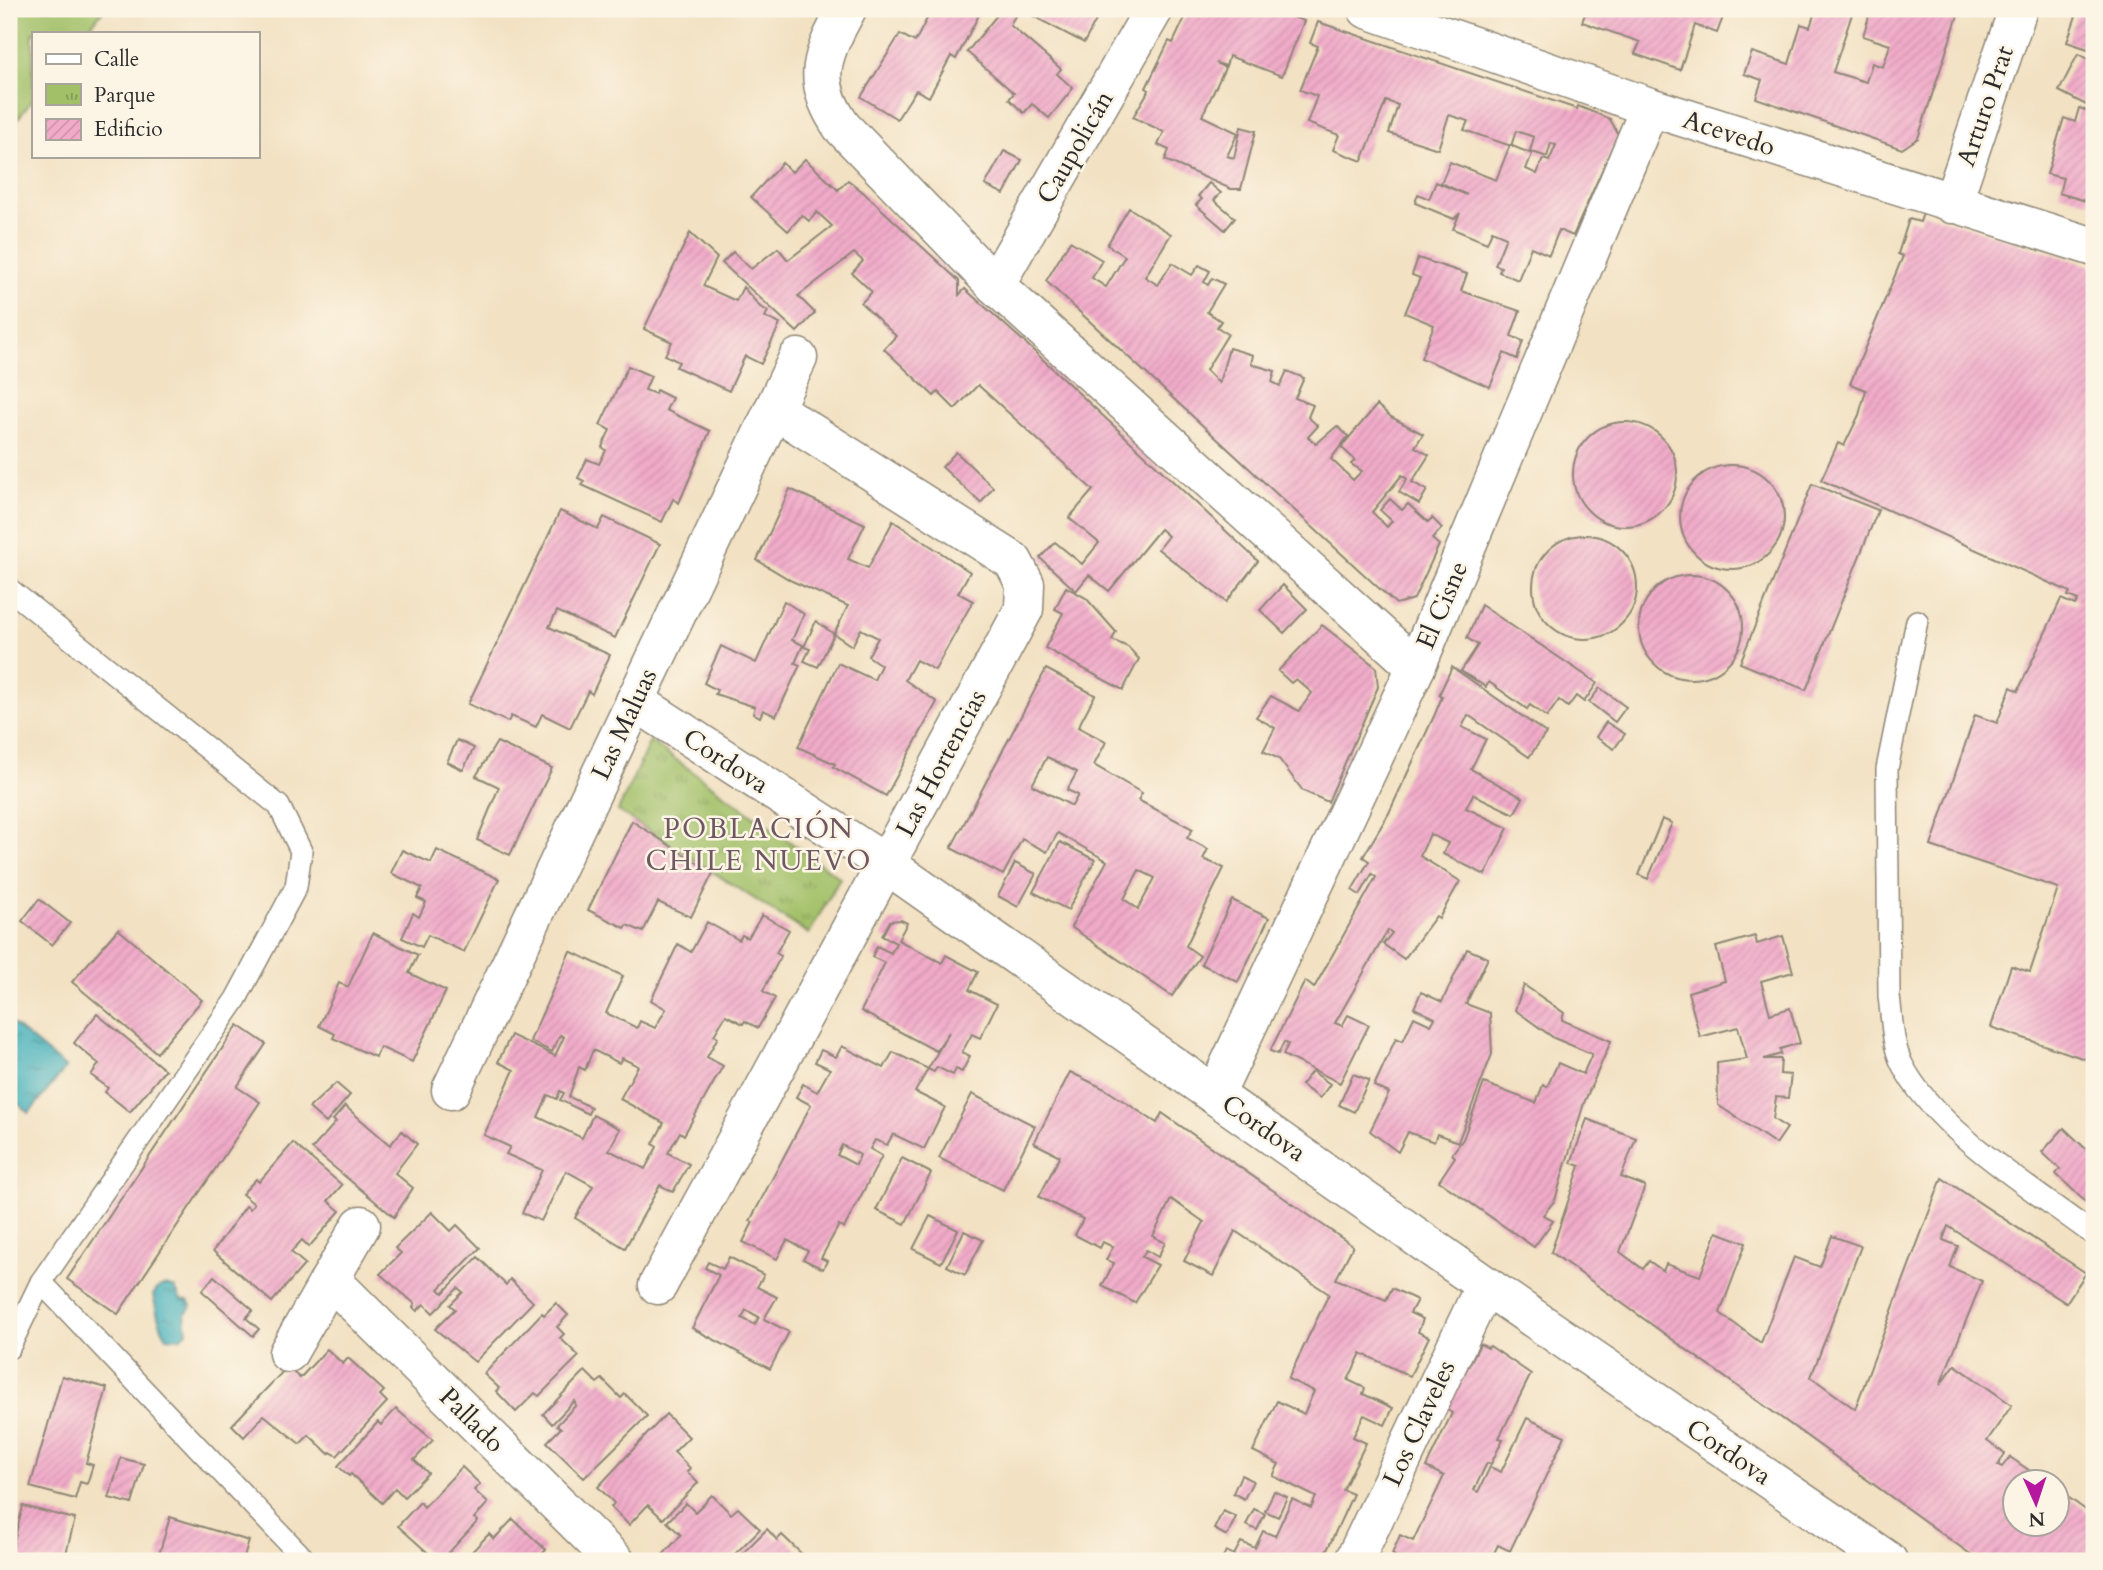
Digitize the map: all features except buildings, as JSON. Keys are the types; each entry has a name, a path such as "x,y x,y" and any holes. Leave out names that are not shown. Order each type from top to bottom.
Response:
{"street":[{"path":"846,9 825,49 821,65 822,90 829,109 842,127 995,285 1416,667"},
{"name":"Caupolicán","path":"995,285 1154,9"},
{"name":"Acevedo","path":"1367,9 1650,107 2094,247"},
{"name":"Arturo Prat","path":"1952,204 2018,9"},
{"name":"El Cisne","path":"1216,1093 1416,667 1650,107"},
{"name":"Las Maluas","path":"450,1090 798,358"},
{"name":"Las Hortencias","path":"658,1285 1024,609 1025,584 1013,561 774,409"},
{"name":"Cordova","path":"635,701 886,864 1216,1093 1485,1285 1888,1561"},
{"path":"288,1353 361,1225"},
{"name":"Pallado","path":"330,1279 615,1561"},
{"name":"Los Claveles","path":"1354,1561 1485,1285"}],"lane":[{"path":"9,589 279,806 301,850 296,887 236,999 41,1282 9,1348"},
{"path":"1917,621 1887,769 1889,996 1893,1032 1901,1063 1919,1090 1964,1136 2094,1235"},
{"path":"41,1282 306,1561"}],"green space":[{"path":"9,9 104,9 86,32 32,32 32,100 9,130"},
{"path":"650,741 840,878 809,934 618,811"}],"water":[{"path":"9,1021 66,1068 29,1113 9,1096"},
{"path":"166,1285 175,1288 181,1300 188,1301 192,1306 185,1314 187,1332 180,1338 167,1337 158,1317 153,1295 158,1288"}],"district":[{"name":"POBLACIÓN CHILE NUEVO","path":"759,845"}]}
